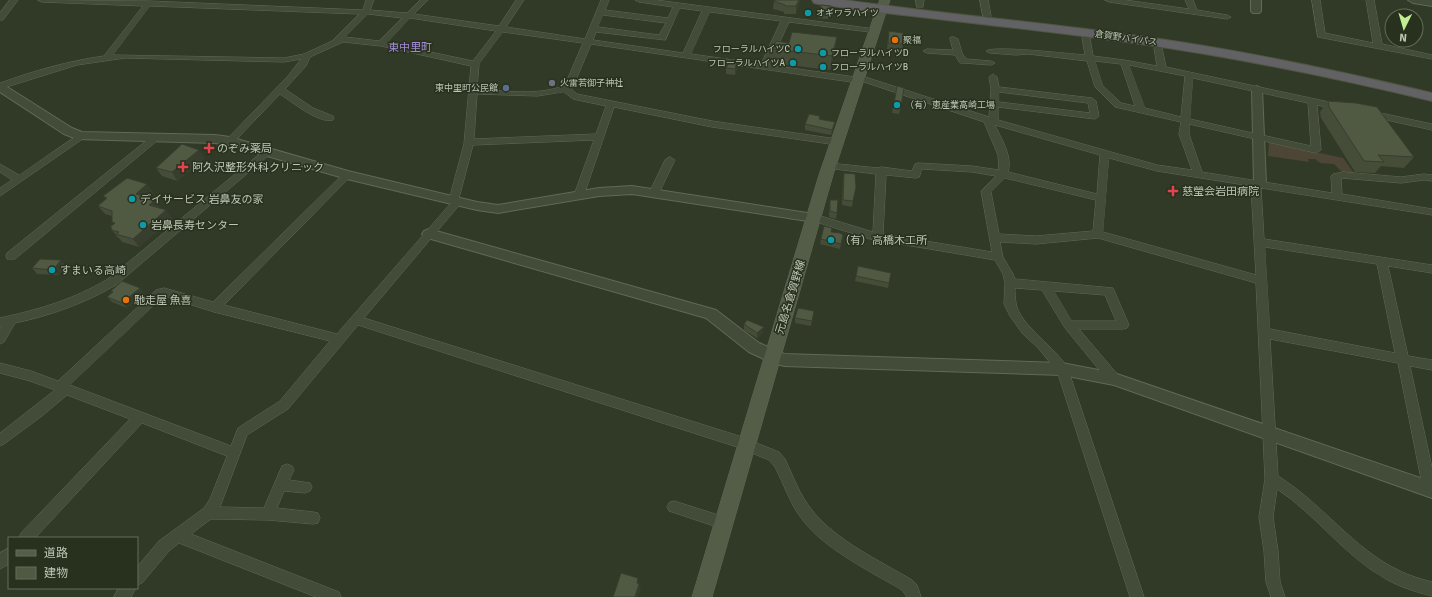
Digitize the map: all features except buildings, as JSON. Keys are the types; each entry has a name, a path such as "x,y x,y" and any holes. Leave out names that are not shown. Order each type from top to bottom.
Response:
{"highway":[{"name":"倉賀野バイパス","path":"818,0 883,4 1157,37 1341,70 1432,90"},
{"name":"倉賀野バイパス","path":"860,0 1165,44 1290,65 1432,97"}],"main road":[{"name":"元島名倉賀野線","path":"702,597 829,166 883,4"}],"street":[{"path":"0,18 14,0"},
{"path":"42,0 148,3 200,2 409,16 764,67 859,79 991,121 1158,168 1337,198 1432,212"},
{"path":"336,41 366,12 370,0"},
{"path":"381,44 424,0"},
{"path":"138,577 164,546 208,513 215,503 242,432 284,405 456,201 470,142 475,64 501,29 517,0"},
{"path":"473,92 553,92 569,87 605,0"},
{"path":"639,0 875,31"},
{"path":"984,0 987,16"},
{"path":"1109,0 1227,17"},
{"path":"1189,0 1194,12"},
{"path":"1256,0 1256,11"},
{"path":"1316,0 1321,35 1432,57"},
{"path":"1370,0 1378,46"},
{"path":"1413,0 1432,3"},
{"path":"106,58 148,3"},
{"path":"593,29 662,38 678,5"},
{"path":"686,55 707,9"},
{"path":"600,12 670,21"},
{"path":"764,67 786,19"},
{"path":"1086,38 1089,58 1099,87 1118,105 1316,150 1312,100"},
{"path":"0,87 47,70 106,58 132,56 284,60 306,56 342,39 352,39 381,44 475,64"},
{"path":"954,39 958,53 963,61 992,63"},
{"path":"1158,48 1162,69"},
{"path":"990,50 1016,53 1028,52 1124,62 1189,74 1350,109"},
{"path":"927,51 958,53"},
{"path":"230,141 280,90 303,64 306,56"},
{"path":"1124,62 1141,110"},
{"path":"1189,74 1184,134 1198,174"},
{"path":"993,77 995,89 991,121 1002,149 1004,162 1002,174 986,191 996,238 998,257 1008,274 1010,283 1010,304 1014,313 1026,330 1042,345 1062,370 1137,597"},
{"path":"0,87 68,131 81,136 230,141 347,175 456,201 498,209 615,190 654,193 814,218 878,236 998,257"},
{"path":"566,89 568,94 574,96 712,124 837,142"},
{"path":"994,104 1095,116 1092,101 995,89"},
{"path":"1256,89 1259,242 1272,479 1266,516 1271,552 1272,582 1278,597"},
{"path":"280,90 306,109 319,116 330,118"},
{"path":"580,195 610,103"},
{"path":"1365,112 1432,128"},
{"path":"0,193 81,136"},
{"path":"470,142 599,137"},
{"path":"11,256 155,138"},
{"path":"0,339 6,321 71,302 90,295 112,282 266,152"},
{"path":"1098,234 1105,154"},
{"path":"654,193 670,160"},
{"path":"829,166 881,170 916,175 918,166 972,169 1002,174 1101,198"},
{"path":"0,167 19,180"},
{"path":"878,236 881,170"},
{"path":"214,308 347,175"},
{"path":"1337,198 1336,176 1344,175 1401,180 1424,177 1432,178"},
{"path":"429,234 712,314 749,345 772,357 792,362 1062,370 1114,379 1270,432 1431,490"},
{"path":"996,238 1036,240 1098,234 1262,281"},
{"path":"1259,242 1432,269"},
{"path":"1382,262 1401,359 1431,490"},
{"path":"1010,283 1109,291 1124,324 1068,325"},
{"path":"1045,286 1068,325 1114,379"},
{"path":"0,440 38,412 160,292 214,308 339,339"},
{"path":"355,320 757,448 774,456 780,463 806,514 820,530 835,541 907,585 912,590 914,597"},
{"path":"1265,333 1432,365"},
{"path":"0,368 31,376 235,453"},
{"path":"27,537 139,418"},
{"path":"268,514 287,470"},
{"path":"1272,479 1287,487 1348,542 1382,570 1398,578 1432,589"},
{"path":"281,485 305,487"},
{"path":"674,507 723,523"},
{"path":"208,513 268,514 313,518"},
{"path":"178,536 318,594 334,597"},
{"path":"0,562 8,555"},
{"path":"121,597 128,589"}],"shaded area":[{"path":"1269,142 1343,158 1354,173 1342,172 1334,164 1320,163 1315,159 1308,159 1309,162 1268,156"}],"place":[{"name":"オギワラハイツ","path":"808,13"},
{"name":"聚福","path":"895,40"},
{"name":"フローラルハイツC","path":"798,49"},
{"name":"フローラルハイツD","path":"823,53"},
{"name":"フローラルハイツA","path":"793,63"},
{"name":"フローラルハイツB","path":"823,67"},
{"name":"火雷若御子神社","path":"552,83"},
{"name":"東中里町公民館","path":"506,88"},
{"name":"（有）恵産業高崎工場","path":"897,105"},
{"name":"のぞみ薬局","path":"209,148"},
{"name":"阿久沢整形外科クリニック","path":"183,167"},
{"name":"慈瑩会岩田病院","path":"1173,191"},
{"name":"デイサービス 岩鼻友の家","path":"132,199"},
{"name":"岩鼻長寿センター","path":"143,225"},
{"name":"（有）高橋木工所","path":"831,240"},
{"name":"すまいる高崎","path":"52,270"},
{"name":"馳走屋 魚喜","path":"126,300"}],"district":[{"name":"東中里町","path":"410,47"}]}
